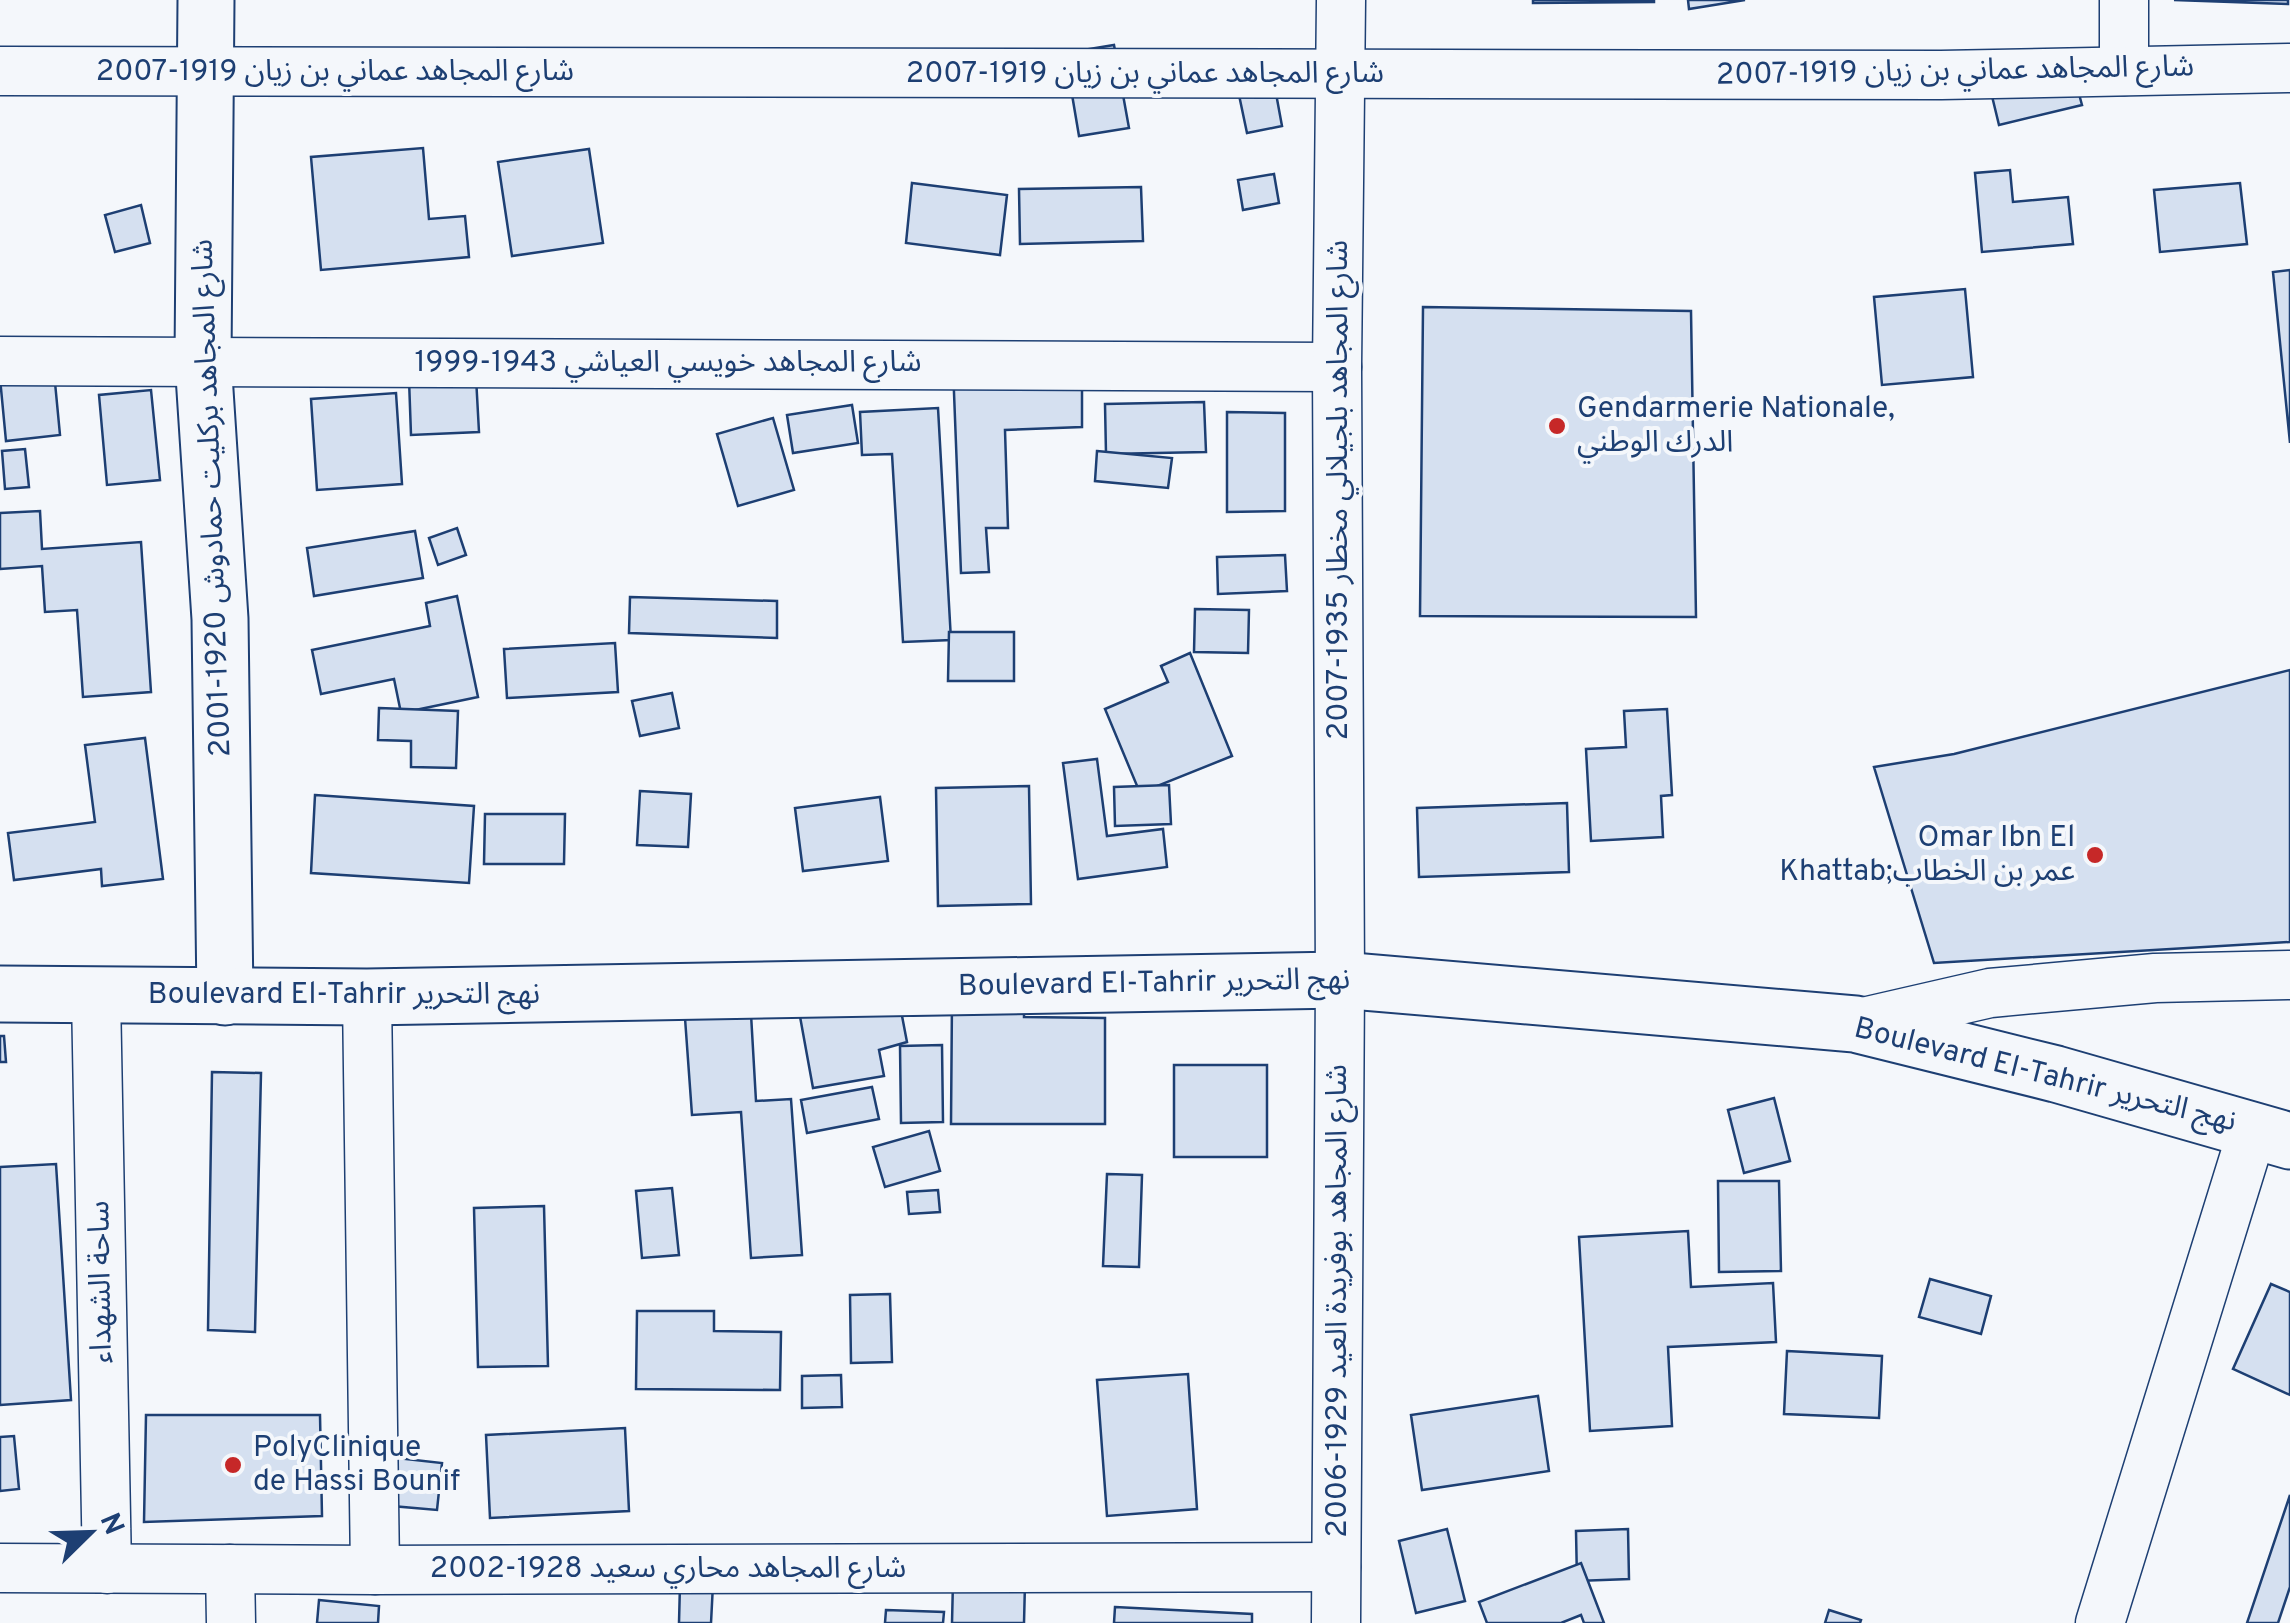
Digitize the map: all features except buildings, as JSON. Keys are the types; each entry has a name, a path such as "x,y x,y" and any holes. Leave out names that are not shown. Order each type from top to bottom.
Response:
{"main road":[{"name":"شارع المجاهد بركليت حمادوش 1920-2001","path":"206,0 203,360 220,619 226,997"},
{"name":"Boulevard El-Tahrir نهج التحرير","path":"0,994 366,997 1340,980 1855,1024 2056,1074 2271,1135"}],"street":[{"name":"شارع المجاهد بلجيلالي مخطار 1935-2007","path":"1340,980 1337,366 1341,0"},
{"path":"2124,0 2124,71"},
{"name":"شارع المجاهد عماني بن زيان 1919-2007","path":"0,71 1940,75 2290,68"},
{"name":"شارع المجاهد خويسي العياشي 1943-1999","path":"0,361 1337,366"},
{"path":"1855,1024 1990,993 2155,978 2290,975"},
{"name":"شارع المجاهد بوفريدة العيد 1929-2006","path":"1336,1623 1340,980"},
{"name":"ساحة الشهداء","path":"96,996 107,1569"},
{"path":"366,997 374,1570"},
{"path":"2100,1623 2271,1135"},
{"name":"شارع المجاهد محاري سعيد 1928-2002","path":"0,1568 1336,1567"},
{"path":"230,1570 231,1623"}],"place":[{"name":"Gendarmerie Nationale, الدرك الوطني","path":"1557,426"},
{"name":"Omar Ibn El Khattab;عمر بن الخطاب","path":"2095,855"},
{"name":"PolyClinique de Hassi Bounif","path":"233,1465"}]}
